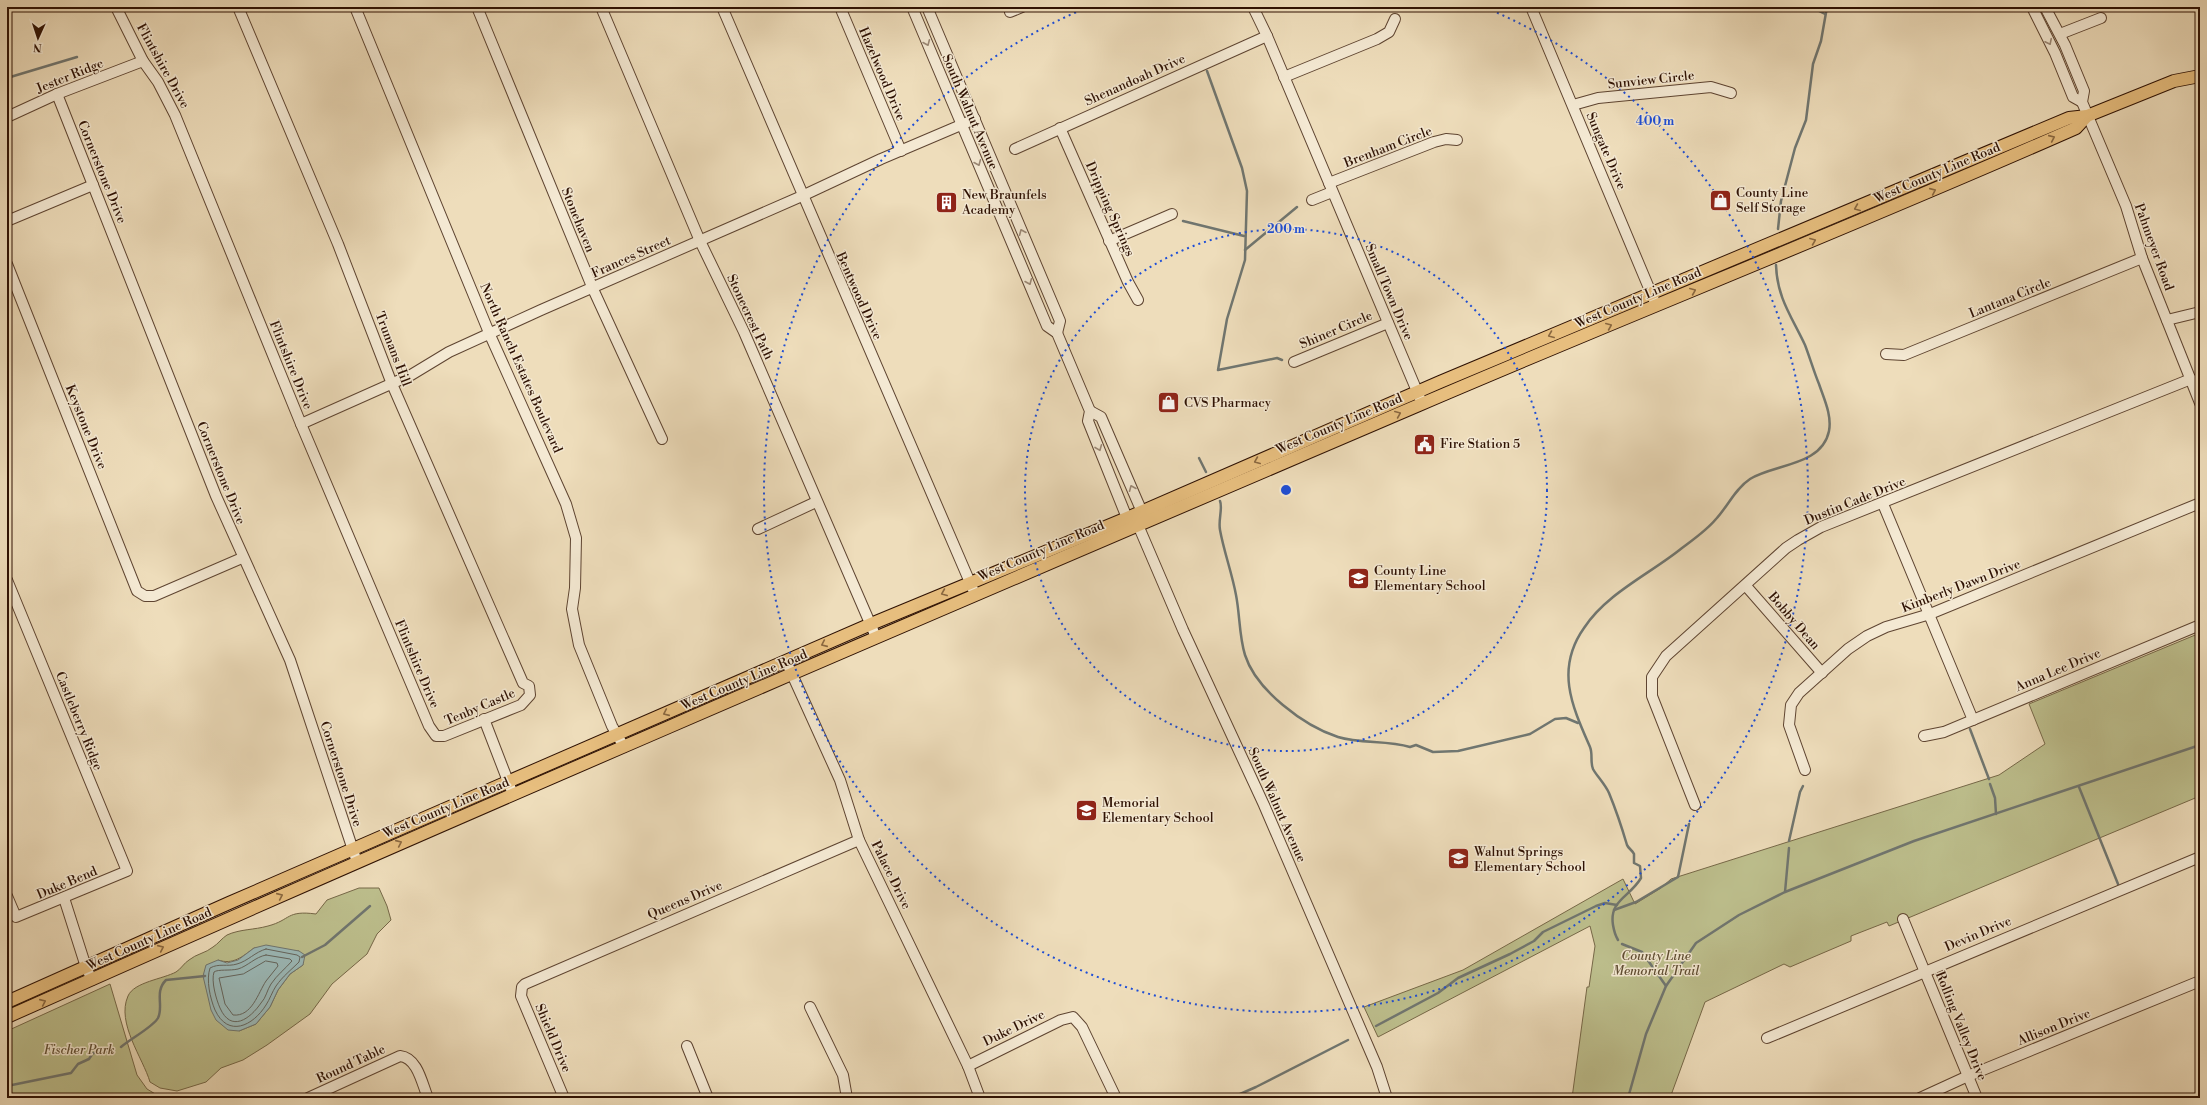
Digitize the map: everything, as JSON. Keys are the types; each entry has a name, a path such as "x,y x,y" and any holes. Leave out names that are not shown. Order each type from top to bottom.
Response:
{"main road":[{"name":"West County Line Road","path":"7,1002 871,624 1142,512 1418,392 1652,293 2069,118 2088,116 2174,81 2200,76"},
{"name":"West County Line Road","path":"7,1017 357,862 975,594 1422,403 1925,194 2076,128 2088,116"},
{"path":"1748,254 1753,265"}],"street":[{"name":"Flintshire Drive","path":"116,7 143,61 158,82 175,115 301,424 429,726 436,736"},
{"name":"Trumans Hill","path":"238,7 338,244 392,384 523,683 529,686 530,695"},
{"name":"North Ranch Estates Boulevard","path":"355,7 490,335 549,464 570,516 576,549 575,588 572,609 579,645 617,735 624,747"},
{"name":"Stonehaven","path":"477,7 593,289 662,439"},
{"name":"Stonecrest Path","path":"601,7 700,241 744,332 816,502 876,637"},
{"name":"Bentwood Drive","path":"722,7 802,196 975,594"},
{"name":"Hazelwood Drive","path":"840,7 901,151"},
{"name":"South Walnut Avenue","path":"912,7 1047,326 1057,333 1090,411 1088,421 1127,518"},
{"name":"South Walnut Avenue","path":"927,7 1060,321 1057,333"},
{"path":"1010,12 1022,7"},
{"name":"Small Town Drive","path":"1253,7 1267,36 1422,403"},
{"name":"Sungate Drive","path":"1531,7 1657,306"},
{"name":"Pahmeyer Road","path":"2032,7 2055,53 2073,97 2082,102"},
{"name":"Pahmeyer Road","path":"2045,7 2060,34 2084,91 2082,102 2126,206 2142,258 2200,403"},
{"path":"2060,34 2101,18"},
{"path":"1284,77 1377,39 1389,32 1395,19"},
{"name":"Shenandoah Drive","path":"1015,149 1267,36"},
{"name":"Jester Ridge","path":"7,117 57,94 143,61"},
{"name":"Sunview Circle","path":"1573,105 1598,98 1711,87 1731,93"},
{"name":"Cornerstone Drive","path":"57,94 242,558 267,608 290,660 352,851 357,862"},
{"name":"Frances Street","path":"301,424 416,373 449,352 490,335 541,310 593,289 975,119"},
{"name":"Dripping Springs","path":"1060,128 1109,241 1138,300"},
{"name":"Brenham Circle","path":"1331,188 1434,142 1446,139 1457,140"},
{"path":"7,221 93,185"},
{"path":"1312,200 1331,188"},
{"path":"1109,241 1172,214"},
{"name":"Lantana Circle","path":"1886,354 1904,355 2142,258"},
{"name":"Keystone Drive","path":"7,264 135,586 145,596 158,594 242,558"},
{"path":"2167,320 2200,312"},
{"name":"Shiner Circle","path":"1294,362 1388,323"},
{"name":"Dustin Cade Drive","path":"1695,805 1652,696 1652,677 1666,656 1798,540 1821,527 1883,504 2191,379"},
{"name":"South Walnut Avenue","path":"1090,411 1101,417 1142,512"},
{"path":"758,529 816,502"},
{"name":"Kimberly Dawn Drive","path":"1805,770 1790,731 1790,712 1799,693 1848,649 1875,631 1930,614 2200,503"},
{"path":"1883,504 1973,720"},
{"path":"1127,518 1138,525 1142,512"},
{"name":"South Walnut Avenue","path":"1138,525 1183,630 1264,805 1377,1067 1387,1098"},
{"name":"Castleberry Ridge","path":"7,580 127,871"},
{"name":"Bobby Dean","path":"1746,586 1822,672"},
{"name":"Anna Lee Drive","path":"1924,736 1944,732 2200,625"},
{"name":"Palace Drive","path":"786,661 840,780 859,840 968,1066 980,1098"},
{"name":"Tenby Castle","path":"436,736 449,734 521,705 530,695"},
{"path":"484,719 514,794"},
{"name":"Queens Drive","path":"522,987 529,981 859,840"},
{"name":"Devin Drive","path":"1767,1038 2200,857"},
{"name":"Duke Bend","path":"7,896 16,918 127,871"},
{"path":"64,898 86,967 92,980"},
{"name":"Rolling Valley Drive","path":"1903,919 1977,1098"},
{"name":"Allison Drive","path":"1920,1098 1968,1076 2200,981"},
{"name":"Shield Drive","path":"522,987 521,996 564,1098"},
{"path":"810,1007 843,1075 847,1098"},
{"name":"Duke Drive","path":"968,1066 1061,1020 1073,1017 1082,1027 1116,1098"},
{"path":"687,1046 708,1098"},
{"name":"Round Table","path":"308,1098 400,1056 406,1057 414,1064 428,1098"}],"green space":[{"name":"County Line Memorial Trail","path":"2200,633 2200,796 1889,926 1887,922 1851,936 1851,941 1790,967 1784,964 1705,1002 1670,1098 1572,1098 1587,987 1589,987 1595,946 1590,926 1378,1037 1364,1007 1463,970 1623,879 1635,904 1661,888 1671,879 1999,775 2045,744 2029,704"},
{"path":"359,888 379,888 391,920 377,934 367,954 332,984 310,1014 267,1045 243,1060 221,1068 206,1082 177,1091 160,1088 150,1082 132,1040 125,1017 125,1006 131,991 149,981 176,972 187,961 210,949 227,935 275,924 294,914 316,914 327,900","holes":["254,948 299,951 303,965 290,974 278,990 270,1007 256,1024 239,1031 218,960 228,962 233,961"]},
{"name":"Fischer Park","path":"110,984 137,1075 147,1089 162,1098 7,1098 7,1031"}],"water":[{"path":"266,945 299,951 305,955 303,965 290,974 278,990 270,1007 256,1024 239,1031 228,1030 216,1020 211,1010 203,976 206,965 218,960 227,963 238,960 254,948"}],"waterway":[{"path":"1811,7 1825,14"},
{"path":"1778,229 1781,201 1795,148 1806,120 1813,64 1821,41 1827,7"},
{"path":"7,78 77,57"},
{"path":"1207,71 1242,168 1247,191 1245,260 1227,319 1218,370 1277,358 1282,360"},
{"path":"1245,250 1297,207"},
{"path":"1183,221 1244,236"},
{"path":"1618,940 1613,925 1614,910 1621,899 1641,878 1640,866 1634,863 1634,854 1627,845 1609,793 1593,769 1591,750 1577,717 1569,688 1568,673 1570,658 1575,643 1584,628 1605,604 1704,531 1745,483 1760,474 1807,458 1817,451 1825,442 1830,425 1827,407 1805,345 1782,297 1777,277 1776,265"},
{"path":"1199,458 1206,472"},
{"path":"1220,501 1220,530 1236,595 1245,655 1259,681 1270,693 1283,705 1311,724 1338,737 1356,741 1392,743 1410,747 1416,745 1433,752 1458,751 1530,734 1555,719 1566,718 1578,723"},
{"path":"1970,729 1989,779"},
{"path":"1628,1098 1646,1034 1666,986 1696,943 1739,915 1785,892 1914,841 2200,745"},
{"path":"1990,784 1995,798 1996,814"},
{"path":"1789,841 1800,792 1803,786"},
{"path":"2079,787 2118,884"},
{"path":"1614,910 1636,902 1678,877 1689,824"},
{"path":"1785,892 1789,848"},
{"path":"1376,1026 1438,993 1458,978 1534,941 1543,932 1596,906 1605,903 1617,905"},
{"path":"302,957 325,945 370,906"},
{"path":"1622,944 1642,952 1666,986"},
{"path":"121,1047 155,1022 158,1018 160,1013 161,989 166,980 205,976"},
{"path":"1231,1098 1256,1087 1348,1040"},
{"path":"7,1086 71,1073 78,1064 89,1059 93,1053 114,1051"}],"place":[{"name":"County Line Self Storage","path":"1721,200"},
{"name":"New Braunfels Academy","path":"947,202"},
{"name":"CVS Pharmacy","path":"1168,403"},
{"name":"Fire Station 5","path":"1425,444"},
{"name":"County Line Elementary School","path":"1359,578"},
{"name":"Memorial Elementary School","path":"1086,810"},
{"name":"Walnut Springs Elementary School","path":"1459,859"}]}
